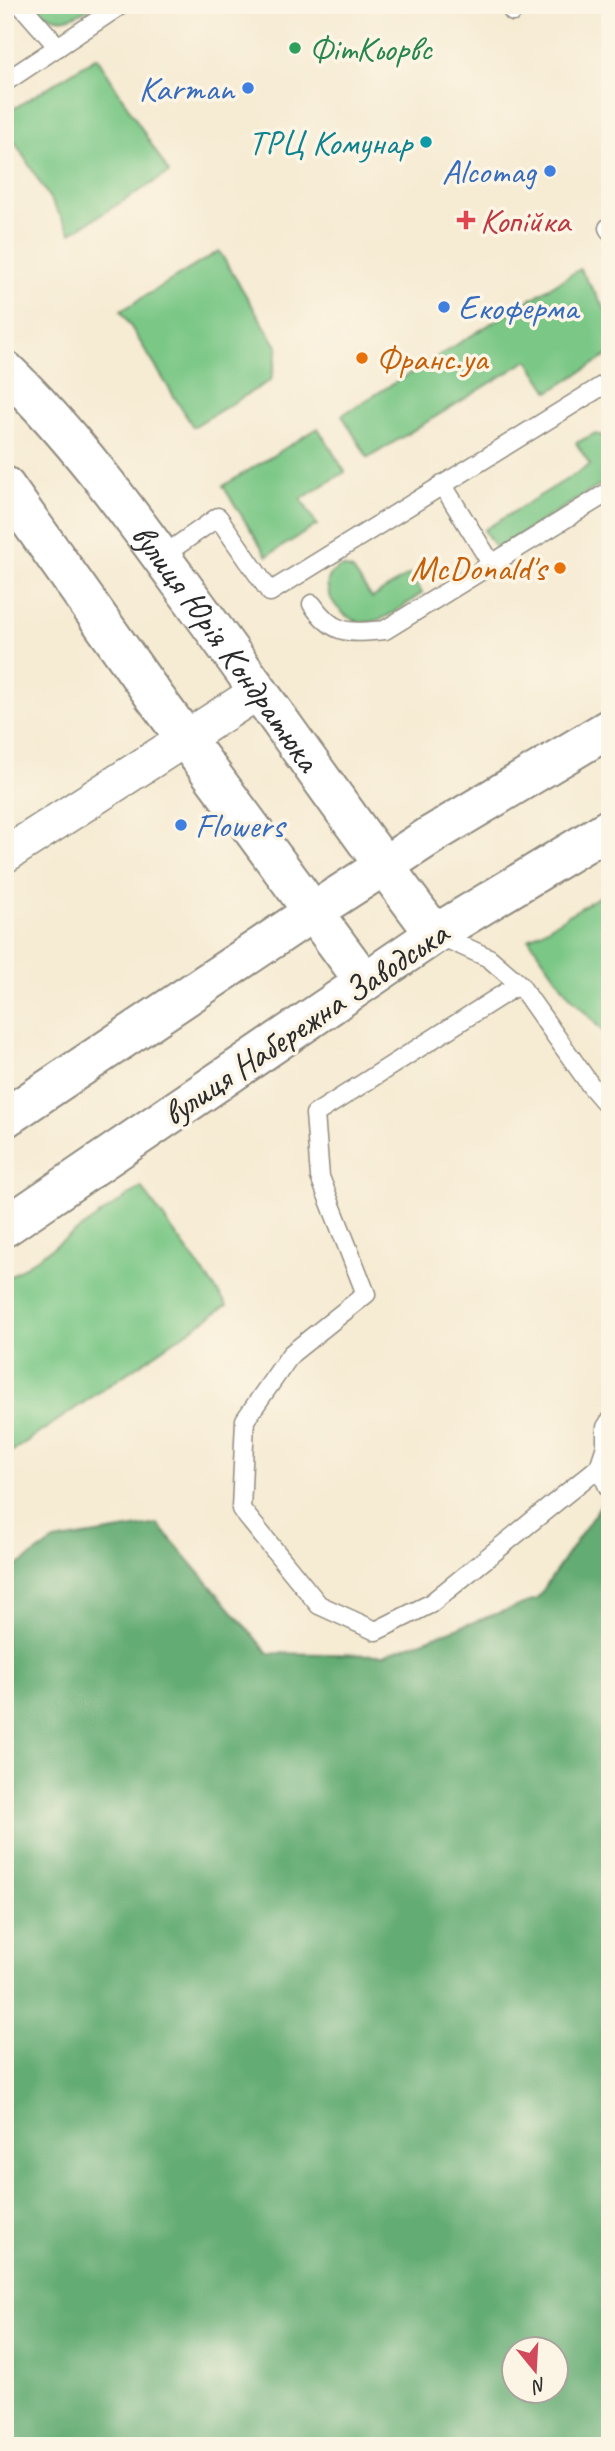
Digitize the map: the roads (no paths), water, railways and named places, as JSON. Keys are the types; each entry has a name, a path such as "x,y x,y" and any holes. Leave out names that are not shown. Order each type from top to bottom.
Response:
{"main road":[{"name":"вулиця Юрія Кондратюка","path":"5,370 45,408 161,557 435,934"},
{"path":"5,486 364,981"},
{"path":"5,1118 314,911 610,728"},
{"name":"вулиця Набережна Заводська","path":"5,1227 435,934 610,828"}],"street":[{"path":"5,855 259,691"}],"lane":[{"path":"21,5 58,47"},
{"path":"5,82 121,5"},
{"path":"161,557 218,517 270,592 610,381"},
{"path":"442,484 491,564"},
{"path":"312,604 323,620 348,633 384,630 610,491"},
{"path":"435,934 489,958 519,984 591,1086 610,1108"},
{"path":"519,984 315,1114 320,1177 366,1294 291,1354 245,1420 241,1508 319,1605 376,1631 430,1604 599,1467 606,1446 606,1427 610,1421"},
{"path":"599,1467 610,1490"}],"place":[{"name":"ФiтКьорвс","path":"295,48"},
{"name":"Karman","path":"248,88"},
{"name":"ТРЦ Комунар","path":"426,142"},
{"name":"Alcomag","path":"550,171"},
{"name":"Копійка","path":"466,220"},
{"name":"Екоферма","path":"444,307"},
{"name":"Франс.уа","path":"362,358"},
{"name":"McDonald's","path":"560,568"},
{"name":"Flowers","path":"181,825"}]}
